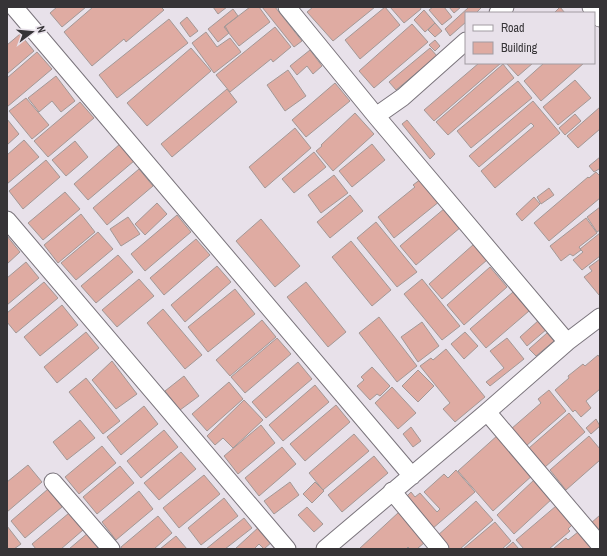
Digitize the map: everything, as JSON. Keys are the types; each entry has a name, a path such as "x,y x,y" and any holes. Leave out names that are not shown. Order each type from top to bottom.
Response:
{"street":[{"path":"14,7 412,476"},
{"path":"287,7 376,116 567,342"},
{"path":"591,7 600,18"},
{"path":"376,116 403,97 465,42"},
{"path":"7,220 287,549"},
{"path":"336,546 392,491 488,412 567,342 597,325"},
{"path":"488,412 600,545"},
{"path":"53,482 111,549"},
{"path":"392,491 440,549"}],"building":[{"path":"57,7 86,7 62,27 50,13"},
{"path":"93,7 161,7 164,10 126,42 124,39 92,66 64,32"},
{"path":"213,7 227,7 218,14"},
{"path":"250,7 259,7 270,22 239,46 224,27"},
{"path":"262,7 275,7 302,41 294,47"},
{"path":"313,7 375,7 333,41 307,12"},
{"path":"385,7 400,25 360,59 345,40"},
{"path":"390,7 420,7 421,9 404,23"},
{"path":"433,7 444,7 452,17 442,25 429,10"},
{"path":"449,7 461,7 454,13"},
{"path":"469,7 482,7 477,12 465,12 465,23 450,36 445,29"},
{"path":"560,7 564,12 555,12"},
{"path":"233,9 238,16 225,26 229,33 218,42 208,29"},
{"path":"424,10 435,23 425,32 414,20"},
{"path":"187,17 198,31 190,37 180,23"},
{"path":"169,19 188,43 117,98 99,75"},
{"path":"435,23 442,31 435,37 428,30"},
{"path":"412,24 428,42 374,88 359,71"},
{"path":"275,27 291,47 273,62 271,59 230,92 216,75"},
{"path":"206,32 217,47 230,38 241,52 214,73 192,43"},
{"path":"20,34 34,51 7,74 7,45"},
{"path":"435,40 440,46 435,51 429,45"},
{"path":"191,48 211,71 147,126 127,103"},
{"path":"430,48 437,56 396,90 389,82"},
{"path":"310,50 322,66 313,74 307,66 297,75 290,66"},
{"path":"37,52 52,69 7,107 7,78"},
{"path":"478,64 500,64 434,121 424,110"},
{"path":"503,64 514,78 448,135 436,122"},
{"path":"507,64 532,64 518,76"},
{"path":"543,64 583,64 541,101 524,81"},
{"path":"288,70 306,96 285,111 267,85"},
{"path":"56,76 75,101 61,112 52,101 39,112 28,98"},
{"path":"575,80 591,98 558,125 543,107"},
{"path":"518,81 532,98 471,148 457,131"},
{"path":"335,83 350,101 306,137 292,120"},
{"path":"227,89 237,102 172,157 161,144"},
{"path":"26,98 49,125 32,139 9,111"},
{"path":"533,101 560,133 495,188 481,171 534,126 531,123 479,167 469,156"},
{"path":"80,102 94,118 48,157 34,141"},
{"path":"600,107 600,129 578,148 567,136"},
{"path":"355,113 374,134 333,171 316,151"},
{"path":"575,114 581,121 565,135 559,128"},
{"path":"7,119 19,134 7,145"},
{"path":"407,120 435,154 430,159 402,124"},
{"path":"295,128 311,148 265,188 249,167"},
{"path":"24,140 39,157 7,184 7,155"},
{"path":"75,141 88,157 66,176 52,160"},
{"path":"120,144 134,161 88,200 74,184"},
{"path":"372,144 385,160 352,187 339,171"},
{"path":"314,152 326,167 294,193 282,179"},
{"path":"600,157 600,170 599,169 594,172 589,166"},
{"path":"46,160 60,177 23,209 9,191"},
{"path":"139,169 153,186 107,225 93,208"},
{"path":"596,172 600,176 600,198 549,241 534,223 588,177 589,178"},
{"path":"334,175 348,193 321,213 308,195"},
{"path":"421,179 440,201 394,238 378,217 415,187 413,185"},
{"path":"549,188 554,195 541,204 537,197"},
{"path":"65,192 80,209 43,240 28,223"},
{"path":"350,195 363,211 330,238 317,222"},
{"path":"534,197 540,204 522,221 516,214"},
{"path":"157,203 167,214 145,235 135,224"},
{"path":"600,207 600,230 597,232 587,217"},
{"path":"445,208 461,227 416,265 400,246"},
{"path":"81,214 95,232 58,263 44,245"},
{"path":"177,215 191,232 145,271 131,254"},
{"path":"128,217 140,234 121,246 110,229"},
{"path":"586,218 597,233 579,247 581,250 573,256 570,254 561,261 550,246"},
{"path":"261,219 300,266 275,287 236,241"},
{"path":"376,222 417,272 397,287 357,238"},
{"path":"98,232 113,249 76,280 61,263"},
{"path":"600,233 600,256 582,270 573,260 583,252 580,249"},
{"path":"7,236 20,252 7,264"},
{"path":"196,239 210,255 164,295 150,278"},
{"path":"351,241 391,290 372,306 332,257"},
{"path":"474,244 487,260 442,299 429,284"},
{"path":"118,255 133,272 96,303 81,286"},
{"path":"600,259 599,295 584,277 592,271 589,267"},
{"path":"26,262 39,278 7,305 7,278"},
{"path":"217,266 231,282 185,322 171,305"},
{"path":"490,267 507,287 464,325 447,305"},
{"path":"139,279 154,296 117,327 102,310"},
{"path":"422,279 460,326 442,340 404,294"},
{"path":"44,282 58,298 16,333 7,322 7,313"},
{"path":"306,282 346,332 328,347 287,297"},
{"path":"235,289 255,314 208,352 188,327"},
{"path":"513,292 529,311 486,348 470,329"},
{"path":"62,305 78,325 40,356 24,337"},
{"path":"163,309 202,355 185,369 147,323"},
{"path":"379,317 417,366 397,382 359,333"},
{"path":"262,320 276,337 230,376 216,360"},
{"path":"539,320 547,329 527,346 520,337"},
{"path":"422,322 439,346 418,362 401,337"},
{"path":"86,332 99,348 57,383 44,367"},
{"path":"465,332 478,346 464,359 451,344"},
{"path":"547,333 554,341 536,356 529,349"},
{"path":"277,338 291,354 245,393 231,377"},
{"path":"507,338 524,359 490,386 486,382 504,368 490,351"},
{"path":"446,349 485,397 455,422 443,409 450,403 420,366 431,358 433,360"},
{"path":"598,355 600,358 600,389 586,401 591,408 581,417 575,410 573,412 555,390 569,378 568,376 583,364 585,366"},
{"path":"112,361 137,394 116,409 92,380"},
{"path":"298,362 312,379 266,418 252,402"},
{"path":"372,367 390,386 380,396 377,394 370,400 357,386 364,380 361,377"},
{"path":"418,370 434,386 418,402 402,386"},
{"path":"184,376 199,396 180,410 165,391"},
{"path":"86,378 120,421 103,434 69,392"},
{"path":"229,382 243,399 207,431 192,414"},
{"path":"315,385 329,402 283,441 269,425"},
{"path":"392,387 416,413 398,429 375,403"},
{"path":"549,390 566,411 526,446 511,429 541,403 538,399"},
{"path":"244,400 263,420 233,448 223,438 215,445 207,436"},
{"path":"336,405 350,422 305,461 290,444"},
{"path":"144,406 158,424 121,455 107,437"},
{"path":"569,413 585,432 545,467 529,448"},
{"path":"596,419 600,426 591,434 586,428"},
{"path":"80,420 95,438 67,460 53,442"},
{"path":"261,425 275,443 238,474 224,456"},
{"path":"411,427 421,441 413,447 403,434"},
{"path":"164,430 178,447 141,478 127,461"},
{"path":"354,434 369,451 323,490 309,473"},
{"path":"499,434 534,474 493,511 458,471"},
{"path":"589,436 600,449 600,460 566,490 550,470"},
{"path":"102,446 116,463 79,494 65,477"},
{"path":"282,447 296,464 259,496 245,478"},
{"path":"181,452 196,469 159,500 144,483"},
{"path":"374,456 388,473 342,512 328,495"},
{"path":"28,465 42,482 7,512 7,482"},
{"path":"120,466 134,483 97,514 83,497"},
{"path":"456,470 475,492 432,529 405,498 411,492 415,497 420,493 437,512 440,509 424,492 444,474 448,478"},
{"path":"204,475 220,494 179,528 163,508"},
{"path":"535,479 553,498 514,534 497,515"},
{"path":"290,482 299,495 274,514 264,501"},
{"path":"315,482 324,491 312,503 303,494"},
{"path":"48,489 62,507 25,538 11,521"},
{"path":"139,491 153,509 116,540 102,522"},
{"path":"224,498 238,516 201,545 188,528"},
{"path":"476,501 493,520 460,549 448,549 437,536"},
{"path":"556,506 572,525 568,529 570,531 549,549 524,549 516,540"},
{"path":"307,507 323,524 314,532 298,515"},
{"path":"399,512 425,542 417,549 410,549 408,547 406,549 359,549"},
{"path":"69,513 83,530 61,549 36,549 32,544"},
{"path":"600,515 600,536 590,524"},
{"path":"158,516 172,533 154,549 122,549 121,547"},
{"path":"244,518 252,528 225,549 206,549"},
{"path":"495,522 511,541 502,549 463,549"},
{"path":"7,526 21,544 14,549 7,549"},
{"path":"260,526 273,541 264,549 259,544 254,549 235,549"},
{"path":"89,532 103,549 69,549"},
{"path":"578,532 592,549 553,549 566,538 568,540"},
{"path":"176,536 187,549 160,549"},
{"path":"513,542 519,549 505,549"}]}
